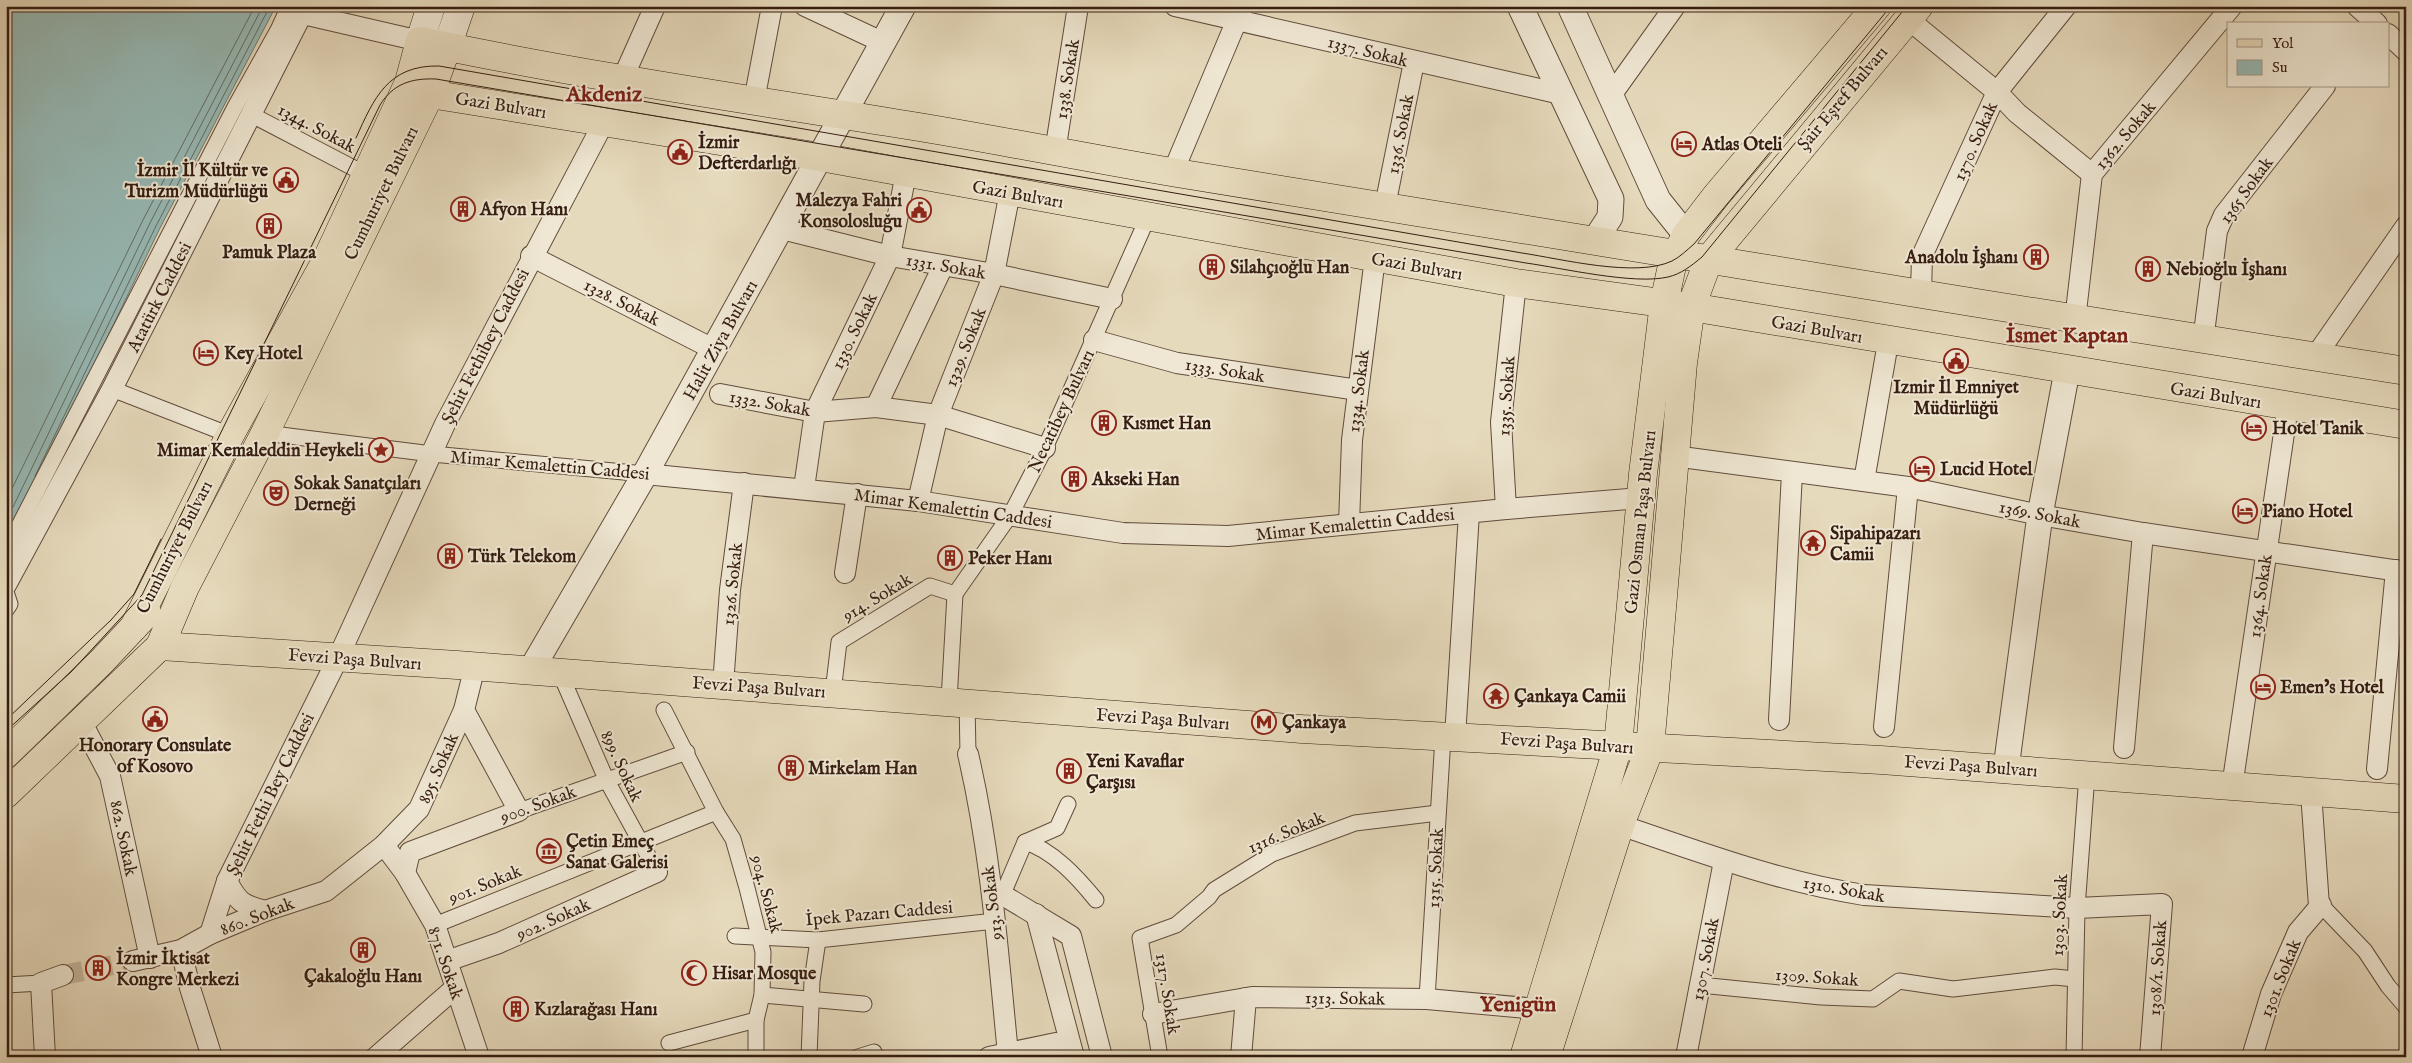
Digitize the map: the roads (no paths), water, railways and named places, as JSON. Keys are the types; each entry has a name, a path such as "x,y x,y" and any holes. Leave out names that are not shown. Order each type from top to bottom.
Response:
{"main road":[{"name":"Cumhuriyet Bulvarı","path":"134,627 230,435 327,259 409,82 431,6"},
{"name":"Cumhuriyet Bulvarı","path":"160,646 185,587 265,433 430,94 461,6"},
{"path":"1681,244 1877,6"},
{"name":"Şair Eşref Bulvarı","path":"1709,259 1913,13"},
{"path":"420,41 622,80 1595,240 1681,244 1709,259 2204,341 2406,371"},
{"path":"394,116 430,94"},
{"name":"Gazi Bulvarı","path":"430,94 820,157 1516,283 1691,307 2067,371 2406,425"},
{"name":"Gazi Osman Paşa Bulvarı","path":"1524,1057 1566,925 1618,746 1641,498 1664,303 1681,244"},
{"name":"Cumhuriyet Bulvarı","path":"134,627 162,596 183,560 315,299 327,259"},
{"name":"Gazi Osman Paşa Bulvarı","path":"1546,1057 1620,825 1650,748 1660,647 1674,456 1691,307 1709,259"},
{"path":"6,773 145,637 185,587"},
{"path":"6,754 134,627"},
{"path":"6,794 160,646"},
{"name":"Fevzi Paşa Bulvarı","path":"160,646 560,672 1068,712 1449,737 2006,768 2406,799"}],"street":[{"path":"622,80 655,6"},
{"path":"754,101 772,6"},
{"path":"805,6 882,42"},
{"name":"Halit Ziya Bulvarı","path":"531,670 782,229 903,6"},
{"name":"1338. Sokak","path":"1055,152 1078,6"},
{"name":"1337. Sokak","path":"1175,6 1240,13 1414,62 1561,94"},
{"path":"1520,6 1611,199 1610,217 1595,240"},
{"path":"1570,6 1612,94 1658,200 1681,244"},
{"path":"1612,94 1675,6"},
{"name":"1370. Sokak","path":"1921,293 1922,256 1997,92 2066,6"},
{"name":"1362. Sokak","path":"2075,320 2092,174 2232,6"},
{"path":"2357,6 2375,22"},
{"path":"6,552 235,107 278,30 299,9 420,41"},
{"name":"Atatürk Caddesi","path":"7,598 252,115 299,9"},
{"path":"1173,172 1240,13"},
{"path":"1913,13 1997,92 2016,114 2092,174"},
{"path":"2390,36 2406,51"},
{"name":"1336. Sokak","path":"1385,206 1414,62"},
{"name":"1365 Sokak","path":"2204,341 2217,231 2224,216 2323,88"},
{"name":"1344. Sokak","path":"252,115 365,174"},
{"name":"Şehit Fethibey Caddesi","path":"338,658 445,424 531,256 604,122"},
{"name":"1330. Sokak","path":"804,488 815,412 890,256 906,173"},
{"name":"1329. Sokak","path":"918,501 938,415 994,274 1010,192"},
{"name":"Necatibey Bulvarı","path":"955,594 1011,514 1045,448 1148,217"},
{"path":"2315,357 2406,226"},
{"name":"1331. Sokak","path":"782,229 890,256 994,274 1112,299"},
{"name":"1328. Sokak","path":"531,256 713,349"},
{"name":"1334. Sokak","path":"1349,524 1352,440 1375,258"},
{"path":"876,407 943,266"},
{"name":"1335. Sokak","path":"1506,508 1501,422 1516,283"},
{"name":"1333. Sokak","path":"1094,340 1176,363 1358,390"},
{"path":"1864,481 1886,354"},
{"path":"2006,768 2040,515 2067,371"},
{"name":"1332. Sokak","path":"696,382 720,394 815,412 876,407 938,415 1045,448"},
{"path":"112,389 230,435"},
{"name":"1364. Sokak","path":"2232,786 2288,406"},
{"name":"Mimar Kemalettin Caddesi","path":"265,433 432,454 804,488 918,501 1123,533 1228,536 1506,508 1641,498"},
{"name":"1369. Sokak","path":"1674,456 1908,487 2040,515 2143,533 2401,571"},
{"path":"1779,720 1792,473"},
{"name":"1326. Sokak","path":"723,685 730,590 744,483"},
{"path":"1884,727 1908,487"},
{"path":"845,573 856,494"},
{"name":"1315. Sokak","path":"1427,999 1438,813 1449,737 1469,513"},
{"path":"2124,748 2143,533"},
{"path":"2377,769 2401,571"},
{"name":"914. Sokak","path":"833,692 839,642 930,586 955,594"},
{"path":"955,594 958,702 968,754"},
{"name":"Şehit Fethi Bey Caddesi","path":"210,934 227,881 338,658"},
{"name":"895. Sokak","path":"326,891 384,845 419,809 464,710 475,666"},
{"name":"899. Sokak","path":"560,672 606,779 657,872"},
{"path":"464,710 519,811"},
{"name":"904. Sokak","path":"664,710 716,812 733,839 763,952 762,996 756,1020 756,1057"},
{"name":"862. Sokak","path":"82,723 110,776 142,959"},
{"name":"900. Sokak","path":"405,873 410,852 606,779 687,752"},
{"name":"913. Sokak","path":"968,754 997,895 995,921 999,1055"},
{"name":"1303. Sokak","path":"2074,1057 2077,908 2087,775"},
{"path":"2311,792 2320,906 2365,951 2388,986 2406,1007"},
{"path":"1068,804 1057,828 1025,842 997,895 1036,914 1071,936 1102,1057"},
{"name":"901. Sokak","path":"435,925 716,812"},
{"name":"1316. Sokak","path":"1140,938 1176,925 1209,897 1214,890 1272,854 1355,823 1438,813"},
{"name":"1310. Sokak","path":"1620,825 1724,861 1830,890 1864,896 2077,908"},
{"path":"1025,842 1037,845 1079,880 1096,900"},
{"name":"871. Sokak","path":"384,845 405,873 435,925 479,1057"},
{"name":"1307. Sokak","path":"1686,1057 1724,861"},
{"name":"902. Sokak","path":"447,961 499,943 657,872"},
{"path":"227,881 236,898 245,906 264,911"},
{"name":"860. Sokak","path":"142,959 181,950 210,934 264,911 326,891"},
{"name":"1308/1. Sokak","path":"2077,908 2162,904 2150,1057"},
{"name":"1301. Sokak","path":"2252,1057 2271,994 2298,932 2320,906"},
{"path":"1036,914 1074,1057"},
{"name":"İpek Pazarı Caddesi","path":"735,936 818,940 995,921"},
{"name":"1317. Sokak","path":"1140,938 1160,1057"},
{"path":"809,1057 812,981 818,940"},
{"path":"181,950 190,988 212,1057"},
{"path":"6,985 41,983 64,975"},
{"name":"1309. Sokak","path":"1700,985 1822,997 1873,999 1899,981 1953,989 2054,977 2075,978"},
{"path":"41,983 45,1057"},
{"path":"376,1057 455,988"},
{"path":"762,996 864,1004"},
{"path":"1241,1057 1246,998"},
{"name":"1313. Sokak","path":"1153,1014 1246,998 1427,999 1538,1010"},
{"path":"668,1043 756,1020"},
{"path":"999,1055 1056,1043 1074,1057 1091,1057"},
{"path":"858,1057 875,1054"}],"water":[{"path":"6,6 276,6 160,228 16,527 6,518"}],"tunnel":[{"path":"63,975 133,961"}],"tram line":[{"path":"356,138 377,97 395,78 407,71 422,67 439,66 1578,263 1619,268 1639,268 1657,266 1672,261 1694,244 1891,6"},
{"path":"6,731 71,672 142,595 380,105 397,87 411,81 436,79 1578,272 1637,279 1654,279 1677,274 1702,257 1907,6"},
{"path":"6,720 111,620 134,594 161,539"}],"place":[{"name":"Atlas Oteli","path":"1684,144"},
{"name":"İzmir Defterdarlığı","path":"680,152"},
{"name":"İzmir İl Kültür ve Turizm Müdürlüğü","path":"286,180"},
{"name":"Afyon Hanı","path":"463,209"},
{"name":"Malezya Fahri Konsolosluğu","path":"919,210"},
{"name":"Pamuk Plaza","path":"269,226"},
{"name":"Anadolu İşhanı","path":"2036,257"},
{"name":"Silahçıoğlu Han","path":"1212,267"},
{"name":"Nebioğlu İşhanı","path":"2148,269"},
{"name":"Key Hotel","path":"206,353"},
{"name":"Izmir İl Emniyet Müdürlüğü","path":"1956,361"},
{"name":"Kısmet Han","path":"1104,423"},
{"name":"Hotel Tanik","path":"2254,428"},
{"name":"Mimar Kemaleddin Heykeli","path":"381,450"},
{"name":"Lucid Hotel","path":"1922,469"},
{"name":"Akseki Han","path":"1074,479"},
{"name":"Sokak Sanatçıları Derneği","path":"276,493"},
{"name":"Piano Hotel","path":"2245,511"},
{"name":"Sipahipazarı Camii","path":"1813,543"},
{"name":"Türk Telekom","path":"450,556"},
{"name":"Peker Hanı","path":"950,558"},
{"name":"Emen’s Hotel","path":"2263,687"},
{"name":"Çankaya Camii","path":"1496,696"},
{"name":"Honorary Consulate of Kosovo","path":"155,719"},
{"name":"Çankaya","path":"1264,722"},
{"name":"Mirkelam Han","path":"791,768"},
{"name":"Yeni Kavaflar Çarşısı","path":"1069,771"},
{"name":"Çetin Emeç Sanat Galerisi","path":"549,851"},
{"name":"Çakaloğlu Hanı","path":"363,950"},
{"name":"İzmir İktisat Kongre Merkezi","path":"98,968"},
{"name":"Hisar Mosque","path":"694,973"},
{"name":"Kızlarağası Hanı","path":"516,1009"}],"district":[{"name":"Akdeniz","path":"604,93"},
{"name":"İsmet Kaptan","path":"2067,334"},
{"name":"Yenigün","path":"1518,1003"}]}
